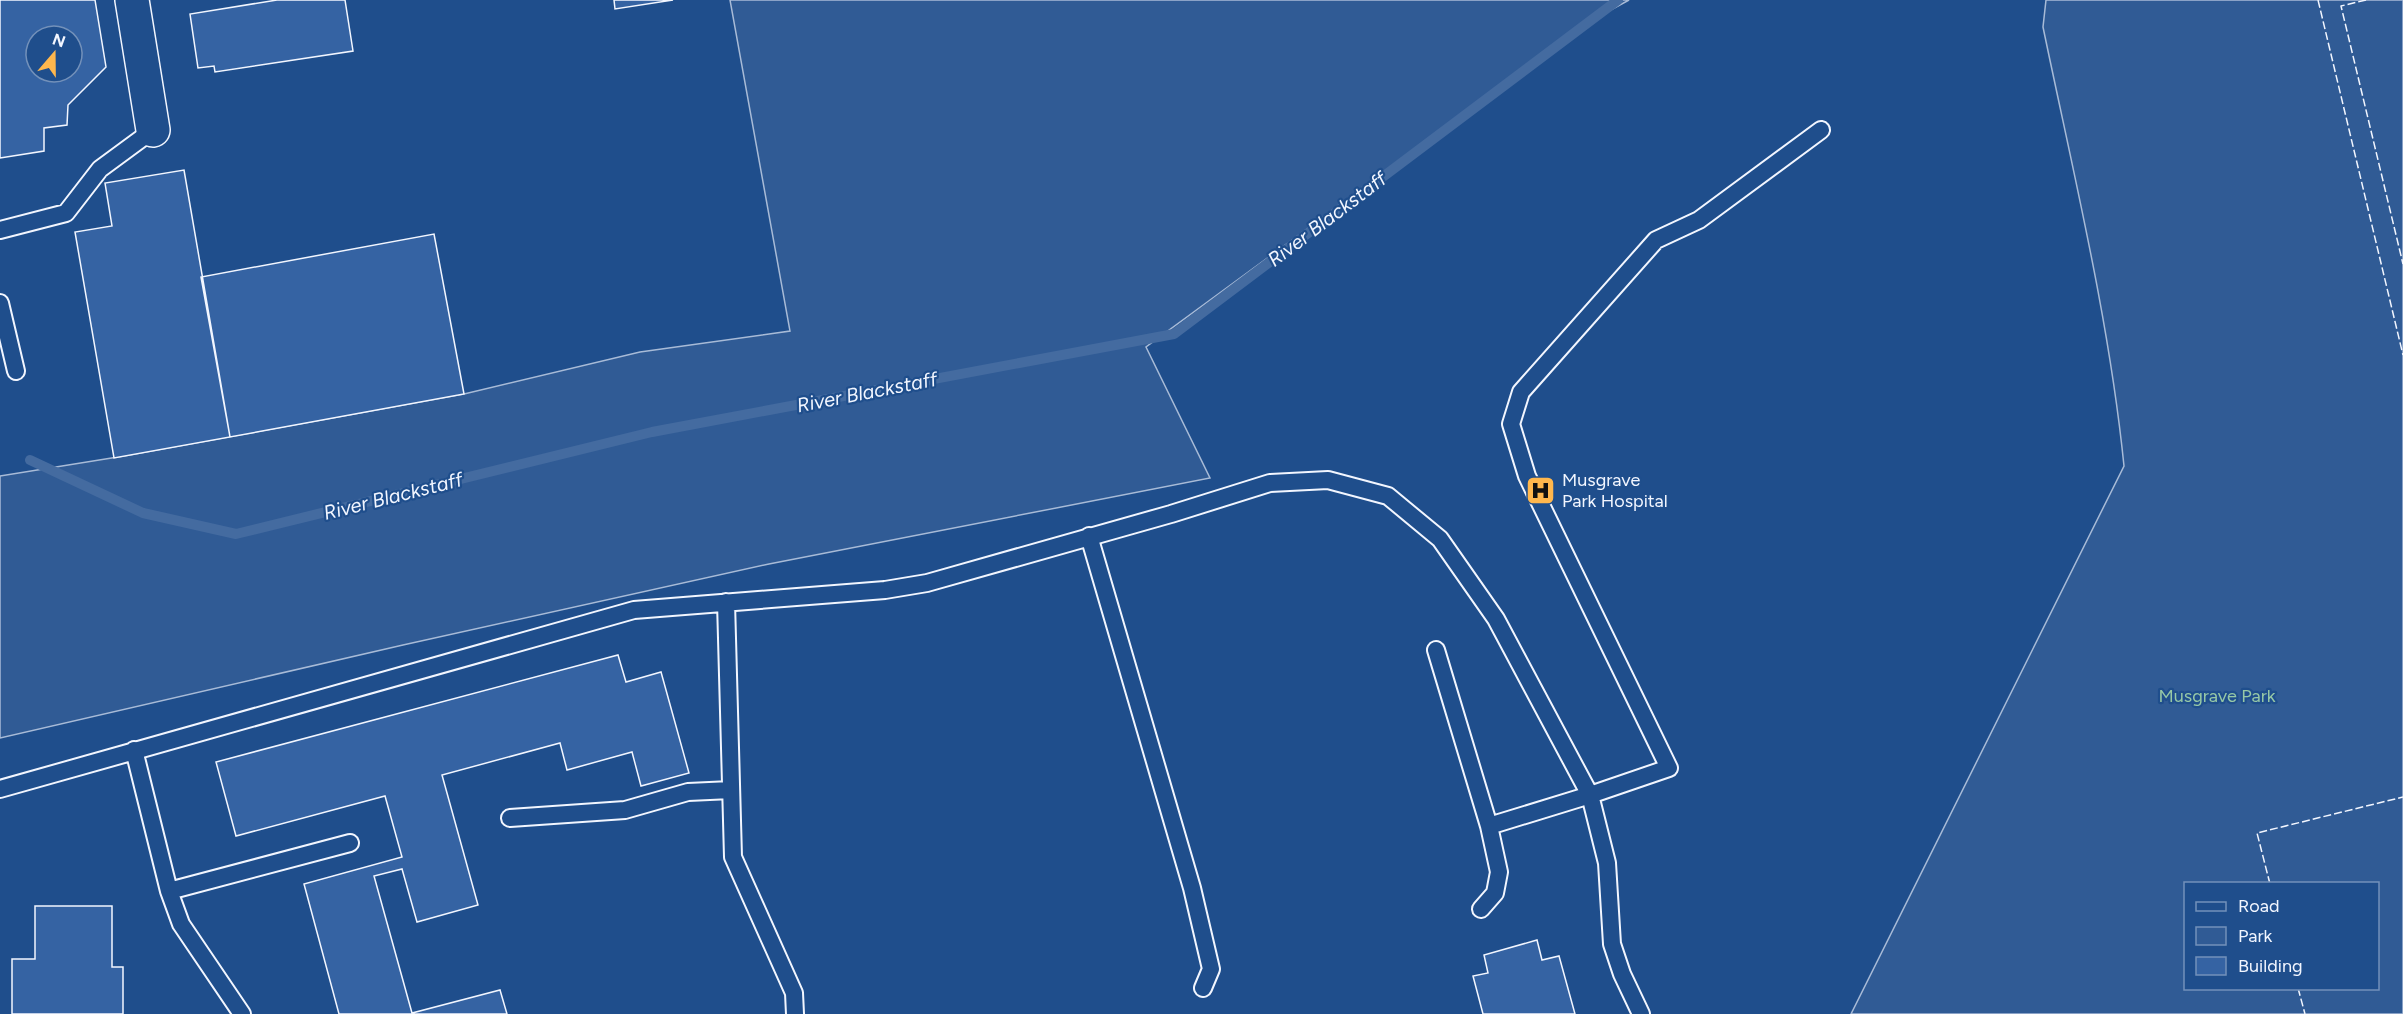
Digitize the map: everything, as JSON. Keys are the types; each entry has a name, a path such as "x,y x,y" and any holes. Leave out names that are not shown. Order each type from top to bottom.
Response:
{"street":[{"path":"132,0 153,130"}],"lane":[{"path":"0,230 66,213 99,169 153,130"},
{"path":"1489,825 1590,795 1669,768 1527,476 1511,424 1521,392 1656,240 1699,220 1821,130"},
{"path":"0,303 16,370"},
{"path":"0,789 634,610 885,590 927,583 1171,514 1270,483 1329,480 1388,496 1440,539 1496,619 1590,795 1606,863 1612,944 1622,974 1641,1014"},
{"path":"1089,536 1192,888 1211,969 1203,988"},
{"path":"726,602 733,858 794,993 795,1014"},
{"path":"1437,650 1489,825 1499,872 1495,893 1481,909"},
{"path":"134,750 169,891 181,924 242,1014"},
{"path":"510,818 625,810 688,792 731,790"},
{"path":"169,891 350,843"}],"green space":[{"path":"730,0 1629,0 1594,19 1146,347 1210,478 769,564 0,738 0,476 124,456 464,394 640,352 790,331"},
{"name":"Musgrave Park","path":"2046,0 2403,0 2403,1014 1851,1014 2124,466 2100,300 2043,27"}],"building":[{"path":"0,0 95,0 106,67 68,105 67,125 44,128 44,151 0,158"},
{"path":"277,0 345,0 353,51 215,72 214,66 198,68 190,14"},
{"path":"614,0 673,0 615,9"},
{"path":"184,170 230,437 114,458 75,232 112,226 105,183"},
{"path":"434,234 464,394 230,437 201,277"},
{"path":"618,655 626,682 661,672 689,773 641,786 632,752 567,770 560,743 442,775 478,905 417,922 402,869 374,876 412,1013 500,990 507,1014 339,1014 304,884 402,857 385,796 236,836 216,762"},
{"path":"35,906 112,906 112,967 123,967 123,1014 12,1014 12,959 35,959"},
{"path":"1537,940 1542,960 1559,956 1575,1014 1483,1014 1473,976 1488,973 1484,955"}],"waterway":[{"name":"River Blackstaff","path":"30,460 143,513 236,534 652,432 1174,334 1618,0"}],"fence":[{"path":"2318,0 2403,355"},
{"path":"2366,0 2341,6 2403,264"},
{"path":"2269,882 2257,833 2403,797"},
{"path":"2299,990 2305,1014"}],"place":[{"name":"Musgrave Park Hospital","path":"1541,490"}]}
